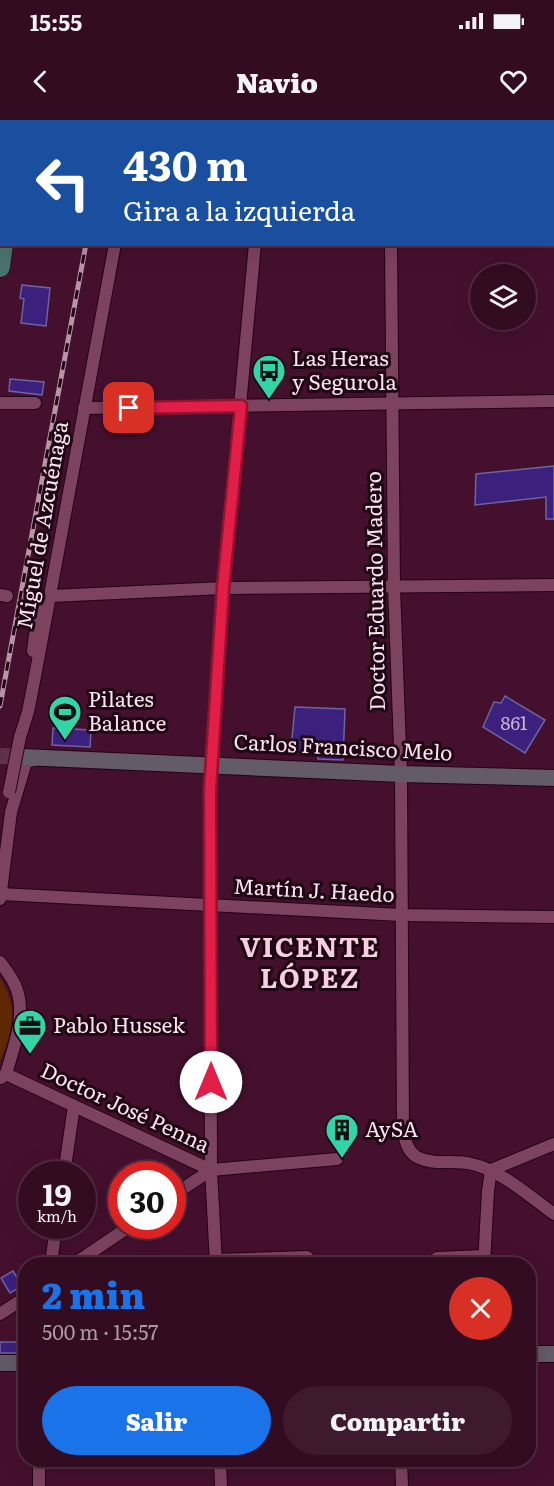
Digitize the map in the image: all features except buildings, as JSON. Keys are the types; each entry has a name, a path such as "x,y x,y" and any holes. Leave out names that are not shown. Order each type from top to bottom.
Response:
{"main road":[{"path":"0,267 3,246"}],"street":[{"name":"Miguel de Azcuénaga","path":"11,812 9,792 20,737 28,712 51,596 115,246"},
{"path":"216,1257 211,1170 211,764 223,588 255,246"},
{"name":"Doctor Eduardo Madero","path":"391,246 394,587 401,774 403,1129 410,1152 428,1161 462,1161 491,1170"},
{"path":"84,408 554,401"},
{"path":"0,403 35,404"},
{"path":"51,596 223,588 554,585"},
{"path":"26,599 32,602 38,611 33,646 36,671"},
{"name":"Carlos Francisco Melo","path":"23,756 401,774 554,778"},
{"name":"Miguel de Azcuénaga","path":"0,899 11,812 25,764 46,758"},
{"name":"Martín J. Haedo","path":"1,894 401,915 554,916"},
{"path":"0,962 17,990 19,1007 16,1039 3,1076"},
{"name":"Doctor José Penna","path":"3,1076 74,1106 211,1170 337,1159"},
{"path":"66,1161 74,1106"},
{"path":"491,1170 554,1144"},
{"path":"186,1187 211,1170"},
{"path":"491,1170 554,1214"},
{"path":"484,1257 491,1170"},
{"path":"52,1257 54,1239"},
{"path":"84,1257 111,1239"},
{"path":"0,1314 18,1302"},
{"path":"536,1354 554,1354"},
{"path":"0,1364 18,1363"},
{"path":"39,1467 39,1486"},
{"path":"220,1467 221,1486"},
{"path":"402,1467 402,1486"}],"shaded area":[{"path":"0,978 10,999 12,1019 0,1061"}],"tunnel":[{"path":"0,756 23,757"}],"railway":[{"path":"0,706 86,246"}],"place":[{"name":"Las Heras y Segurola","path":"269,400"},
{"name":"Pilates Balance","path":"65,741"},
{"name":"Pablo Hussek","path":"30,1055"},
{"name":"AySA","path":"342,1159"}],"district":[{"name":"VICENTE LÓPEZ","path":"310,964"}],"route":[{"path":"129,408 241,406 223,588 210,790 211,1082"}]}
